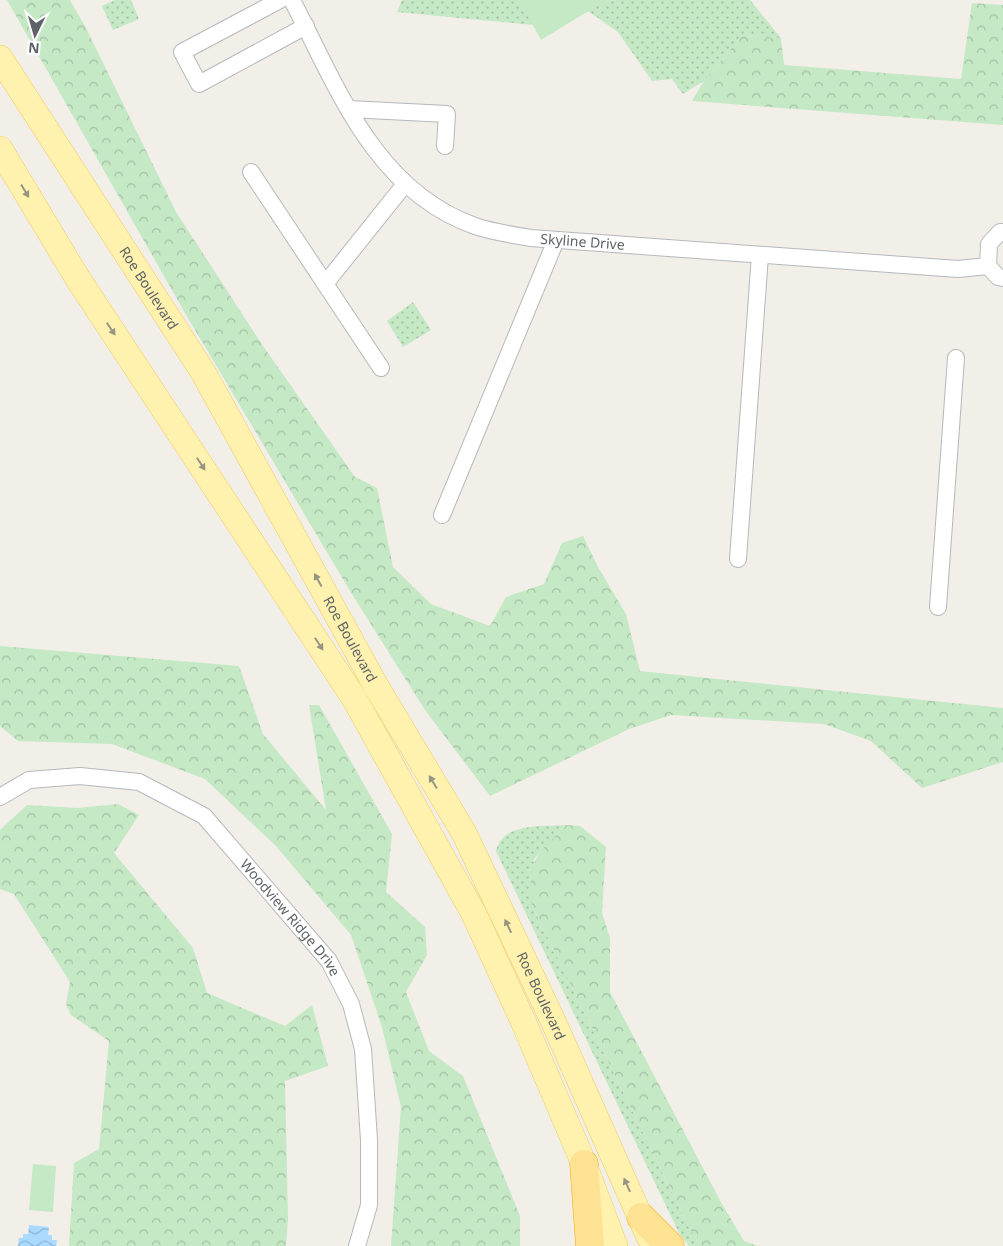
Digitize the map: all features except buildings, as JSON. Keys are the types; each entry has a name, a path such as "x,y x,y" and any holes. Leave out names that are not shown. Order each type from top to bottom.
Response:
{"highway":[{"path":"584,1164 590,1246"},
{"path":"641,1217 670,1246"}],"main road":[{"name":"Roe Boulevard","path":"0,58 203,372 376,686 464,833 554,1023 641,1217 652,1246"},
{"name":"Roe Boulevard","path":"0,149 78,279 354,698 474,914 523,1020 584,1164 615,1246"}],"street":[{"path":"280,0 182,52 199,84 306,26"},
{"name":"Skyline Drive","path":"292,0 348,108 376,154 404,184 429,204 474,226 496,233 556,240 958,270 988,266"},
{"path":"348,108 447,114 445,146"},
{"path":"252,172 381,368"},
{"path":"325,284 404,184"},
{"path":"1003,232 1000,232 989,244 988,266 998,276 1003,278"},
{"path":"442,515 556,240"},
{"path":"738,559 760,255"},
{"path":"938,607 956,358"},
{"name":"Woodview Ridge Drive","path":"0,797 29,780 80,776 139,782 204,816 329,961 350,1004 363,1049 369,1140 369,1205 357,1246"}],"green space":[{"path":"7,0 70,0 86,28 176,212 263,346 355,477 377,488 393,567 431,604 490,626 506,597 544,584 562,543 583,536 598,567 626,614 640,671 1003,708 1003,762 922,788 871,741 824,724 671,715 629,729 490,796 425,710 350,591 185,313"},
{"path":"115,0 131,0 139,19 113,30 102,6"},
{"path":"402,0 519,0 533,25 397,12"},
{"path":"519,0 615,0 600,4 541,40"},
{"path":"615,0 750,0 781,38 742,36 704,81 683,94 672,79 652,81 618,32 588,11 600,4"},
{"path":"972,3 1003,5 1003,125 692,101 704,81 742,36 781,38 784,65 961,79"},
{"path":"413,302 431,330 403,347 387,321"},
{"path":"0,646 239,666 263,734 326,810 309,705 319,705 392,834 386,892 425,927 427,955 406,992 429,1051 463,1076 520,1216 520,1246 391,1246 401,1107 382,1027 351,935 276,846 205,779 112,744 18,741 0,726"},
{"path":"118,804 139,815 114,853 193,948 207,993 285,1026 312,1005 328,1066 285,1081 288,1219 286,1246 69,1246 74,1163 99,1149 109,1041 71,1015 66,1004 70,982 14,894 0,889 0,830 27,805 78,808"},
{"path":"566,825 534,859 532,905 690,1229 701,1246 689,1246 679,1233 496,851 500,842 507,835 515,831 535,826"},
{"path":"566,825 580,826 606,847 602,913 610,938 610,992 722,1204 744,1241 758,1246 701,1246 690,1229 532,905 531,877 536,859"},
{"path":"33,1164 56,1166 53,1212 29,1210"}],"water":[{"path":"29,1225 49,1227 48,1235 52,1235 52,1240 57,1240 56,1246 18,1246 19,1238 23,1238 23,1234 28,1234"}]}
